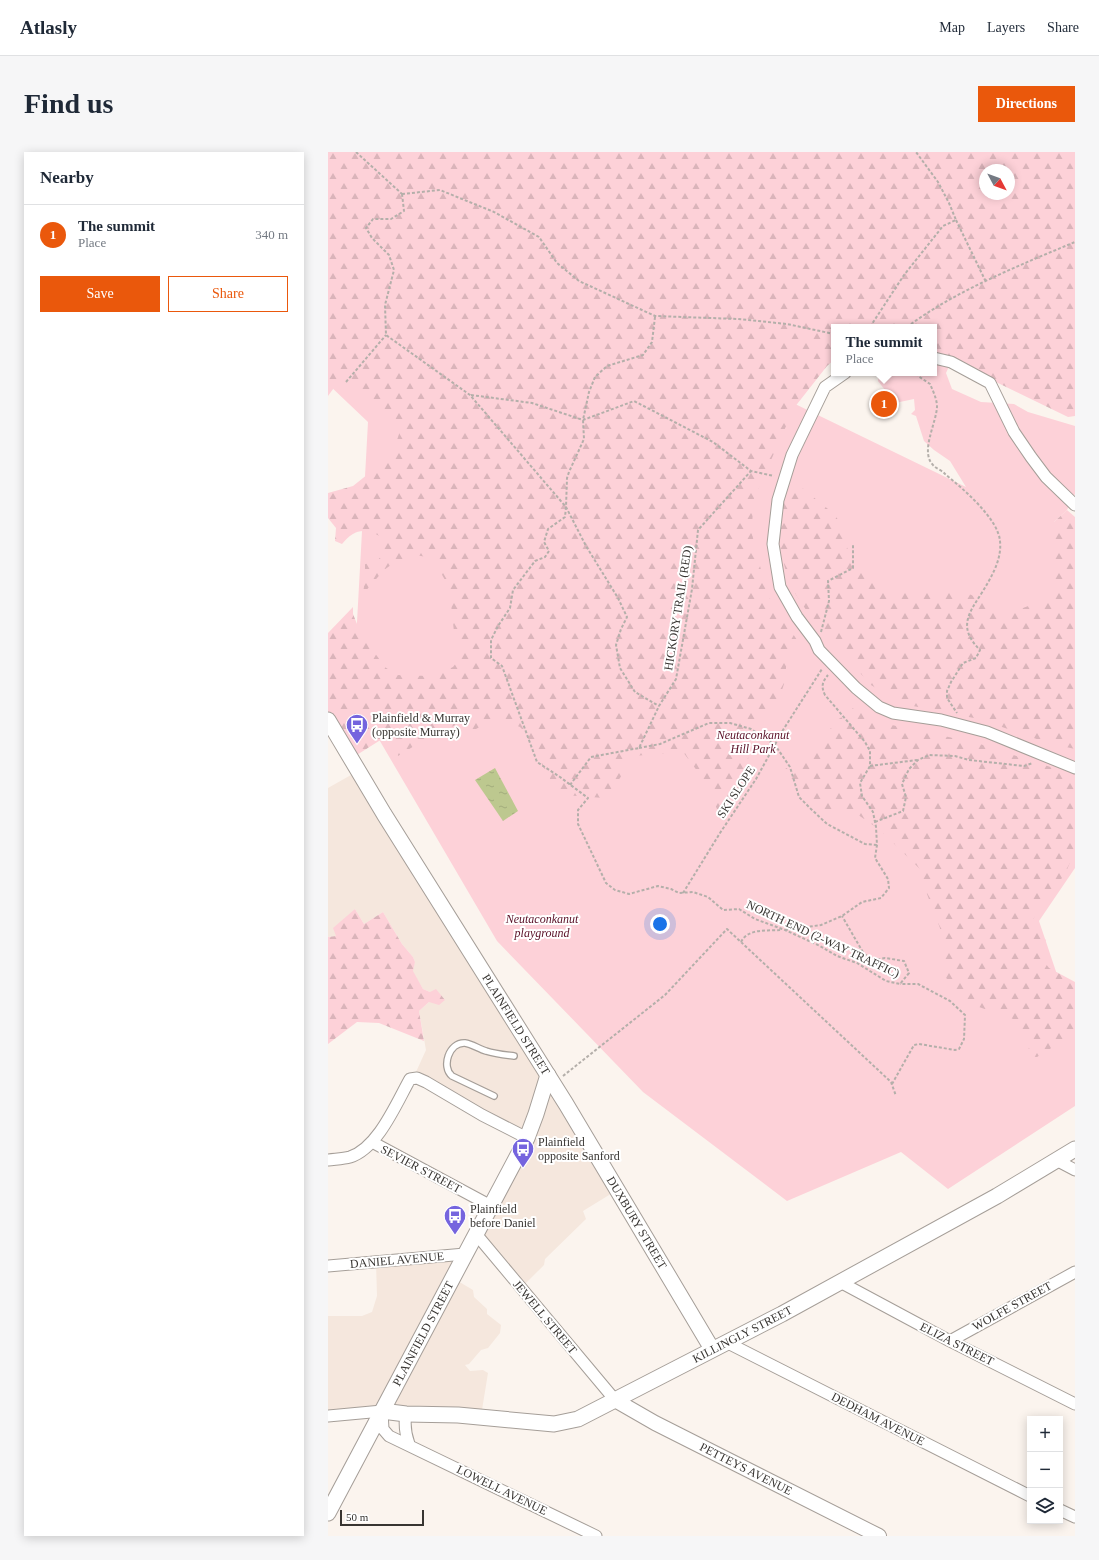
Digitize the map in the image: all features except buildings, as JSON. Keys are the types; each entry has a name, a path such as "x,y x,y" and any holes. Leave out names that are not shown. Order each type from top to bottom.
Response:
{"main road":[{"name":"PLAINFIELD STREET","path":"328,720 384,814 555,1076 527,1138 328,1513"},
{"name":"DUXBURY STREET","path":"555,1076 712,1349"},
{"name":"KILLINGLY STREET","path":"382,1411 406,1414 458,1415 554,1424 578,1419 782,1314 998,1196 1075,1149"}],"street":[{"path":"937,359 951,362 990,383 1014,432 1046,477 1073,504"},
{"path":"842,376 825,387 792,455 778,500 773,544 780,586 797,617 816,641 819,650 856,688 879,707 894,713 941,720 971,727 1010,740 1075,768"},
{"path":"328,1160 350,1157 361,1152 372,1142 379,1134 410,1079 416,1078 426,1082 482,1116 527,1138"},
{"name":"SEVIER STREET","path":"372,1142 490,1206"},
{"path":"1056,1160 1075,1170"},
{"name":"JEWELL STREET","path":"476,1234 615,1400"},
{"name":"DANIEL AVENUE","path":"328,1266 465,1254"},
{"name":"WOLFE STREET","path":"950,1341 1075,1272"},
{"path":"1064,1278 1075,1283"},
{"name":"ELIZA STREET","path":"840,1282 950,1341 1075,1404"},
{"name":"DEDHAM AVENUE","path":"726,1342 1027,1494"},
{"name":"PETTEYS AVENUE","path":"615,1400 662,1426 879,1536"},
{"path":"328,1416 382,1411"},
{"name":"LOWELL AVENUE","path":"382,1411 383,1429 389,1436 409,1444 596,1536"},
{"path":"406,1414 404,1425 405,1434 409,1444"},
{"path":"1063,1511 1075,1517"}],"lane":[{"path":"494,1096 448,1073 446,1068 448,1055 457,1046 466,1044 488,1052 514,1056"}],"path":[{"path":"346,382 386,335 385,305 394,270 389,255 372,238 366,228 373,219 391,219 404,211 402,194 356,152"},
{"path":"916,152 938,182 986,282"},
{"path":"402,194 440,190 494,212 539,237 557,263 578,281 655,316 738,319 787,324 831,333"},
{"path":"872,324 904,275 943,226 956,220"},
{"path":"911,324 946,302 986,282 1075,242"},
{"path":"655,316 652,342 643,355 607,366 595,377 588,392 583,420 584,438 569,472 564,517 548,529 544,542 549,551 546,557 535,561 513,590 510,608 491,640 491,658 502,666 537,762 570,785 591,757 660,744 709,723 730,723 751,729 775,745 790,767 799,797 826,824 865,844 877,845"},
{"path":"386,335 470,395 566,507 598,569 618,598 627,617 616,645 620,668 635,692 659,706"},
{"path":"918,376 930,384 937,405 936,418 927,450 928,457 933,465 944,472 978,503 990,519 1000,540 999,560 983,591 971,608 967,621 969,634 973,643 980,650 976,658 964,663 951,682 947,691 947,698 960,718 971,727"},
{"path":"470,395 532,403 583,420 634,401 713,442 751,471 785,478"},
{"name":"HICKORY TRAIL (RED)","path":"640,748 659,706 676,679 692,589 698,530 751,471"},
{"path":"816,641 823,628 829,601 828,581 853,568 853,545"},
{"name":"SKI SLOPE","path":"683,893 756,779 783,730 829,660"},
{"path":"741,942 744,936 751,932 785,930 821,925 842,916 862,902 881,898 889,888 888,879 875,858 877,845 873,812 862,796 860,783 870,766 870,752 865,742 825,696 822,686 823,681 827,677"},
{"path":"870,766 918,760 929,755 955,756 969,760 1024,766 1038,761 1041,753"},
{"path":"875,822 903,811 906,797 902,784 909,769 918,760"},
{"name":"NORTH END (2-WAY TRAFFIC)","path":"570,785 588,798 578,810 578,824 606,883 615,890 629,894 658,886 671,889 679,893 693,892 708,897 723,910 739,909 755,919 785,930 820,946 837,956 857,963 886,981 900,984 909,973 904,961 885,958 875,960 864,954 842,916"},
{"path":"555,1076 665,995 727,929 892,1084 896,1096"},
{"path":"892,1084 914,1045 919,1044 955,1050 959,1049 964,1039 965,1015 950,1001 918,984 900,984"}],"shaded area":[{"path":"358,771 614,1192 583,1211 586,1219 545,1259 544,1265 521,1288 474,1235 521,1140 416,1078 416,1072 426,1050 419,1011 429,1002 430,992 423,989 412,971 415,962 413,957 402,944 383,912 364,924 355,909 336,936 328,937 328,788"},
{"path":"456,1253 451,1277 473,1290 474,1297 487,1309 487,1314 501,1325 500,1333 488,1348 481,1350 469,1364 465,1365 470,1371 483,1370 488,1373 481,1416 328,1417 328,1316 362,1316 372,1312 377,1296 376,1262"}],"green space":[{"name":"Neutaconkanut Hill Park","path":"328,152 802,363 791,402 966,487 950,461 924,441 916,416 911,414 915,410 914,399 895,403 878,381 879,376 937,376 937,356 951,362 946,373 952,389 981,402 1014,404 1028,412 1075,426 1075,494 1067,510 1054,522 1054,529 1075,539 1075,868 1039,921 1075,1028 1075,1106 948,1189 901,1152 787,1201 643,1092 497,941 353,695 368,422 328,384"},
{"path":"328,152 1075,152 1075,416 1068,417 963,366 937,356 937,324 831,324 831,363 794,408 753,501 752,534 767,594 797,640 786,653 786,678 781,693 750,738 748,760 755,771 747,780 748,781 718,811 701,776 683,752 633,756 620,778 604,798 564,795 554,786 523,730 520,727 497,718 474,730 458,724 427,738 398,756 395,738 390,734 352,758 328,719 328,633 353,607 353,614 361,634 385,667 396,675 430,676 453,667 460,658 454,632 451,604 445,580 436,564 426,557 416,555 395,562 384,570 363,594 364,586 360,579 365,571 365,564 377,561 384,553 381,537 364,531 355,533 346,539 342,544 335,541 336,528 328,518 328,493 353,486 368,474 378,470 395,446 400,431 396,419 355,385 346,382 336,385 328,396"},
{"path":"790,478 837,518 849,553 866,573 893,593 950,590 973,595 994,611 1001,612 1008,612 1026,607 1042,600 1054,592 1054,522 1067,510 1075,517 1075,749 1048,743 979,719 903,704 871,685 814,622 789,584 776,532 786,482"},
{"path":"856,705 887,724 977,743 1075,775 1075,851 1065,874 1035,913 1033,923 1035,930 1046,940 1040,956 1049,968 1075,982 1075,1033 1037,1057 1027,1056 1030,1043 1016,1020 979,1007 967,1010 945,976 940,928 922,881 921,870 880,830 854,812 822,809 814,805 777,774 810,756 837,720 847,714"},
{"path":"355,909 364,924 383,912 402,944 413,957 415,962 413,971 423,989 430,992 436,989 445,1000 439,1005 429,1002 419,1011 424,1041 379,1023 357,1022 328,1044 328,937 336,936 333,928"}],"water":[{"path":"495,768 518,811 503,821 475,780"}],"place":[{"name":"The summit","path":"884,404"},
{"name":"Plainfield & Murray (opposite Murray)","path":"357,744"},
{"name":"Plainfield opposite Sanford","path":"523,1168"},
{"name":"Plainfield before Daniel","path":"455,1236"}],"park label":[{"name":"Neutaconkanut playground","path":"542,926"}]}
